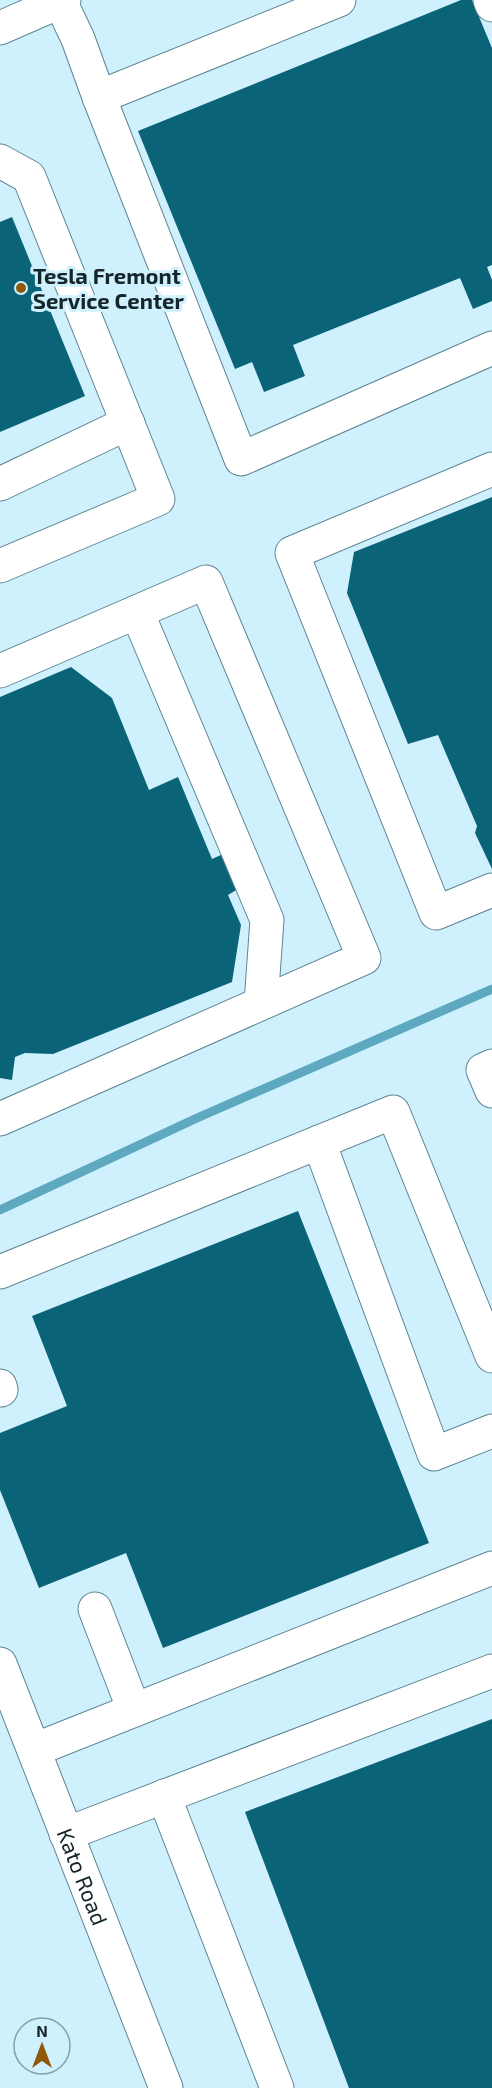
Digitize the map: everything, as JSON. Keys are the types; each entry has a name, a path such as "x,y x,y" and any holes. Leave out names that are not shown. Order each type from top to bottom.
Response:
{"street":[{"path":"99,97 339,0"},
{"path":"490,0 492,5"},
{"path":"0,28 62,1 241,459 492,348"},
{"path":"0,160 29,177 158,499 0,566"},
{"path":"0,484 128,423"},
{"path":"492,469 292,553 436,914 492,890"},
{"path":"0,671 206,582 364,958 0,1119"},
{"path":"137,612 267,920 261,1003"},
{"path":"492,1066 483,1070 492,1091"},
{"path":"0,1272 393,1112 492,1356"},
{"path":"319,1142 434,1454 492,1431"},
{"path":"34,1750 492,1569"},
{"path":"95,1609 134,1710"},
{"name":"Kato Road","path":"0,1664 166,2088"},
{"path":"66,1834 492,1671"},
{"path":"164,1796 277,2088"}],"building":[{"path":"461,0 472,0 492,48 492,265 487,267 492,280 492,301 473,309 460,278 293,345 305,376 264,392 252,362 235,369 138,131"},
{"name":"Tesla Fremont Service Center","path":"12,217 85,396 0,432 0,222"},
{"path":"492,497 492,869 475,833 477,826 438,735 408,744 347,593 354,552"},
{"path":"71,667 112,698 149,790 178,777 212,859 232,850 246,884 228,895 241,925 232,982 53,1054 25,1053 15,1057 12,1080 0,1078 0,697"},
{"path":"298,1211 429,1543 163,1648 126,1553 39,1588 0,1490 0,1433 67,1406 32,1316"},
{"path":"492,1719 492,2088 349,2088 245,1812"}],"waterway":[{"path":"0,1210 197,1118 492,989"}],"place":[{"name":"Tesla Fremont Service Center","path":"21,288"}]}
